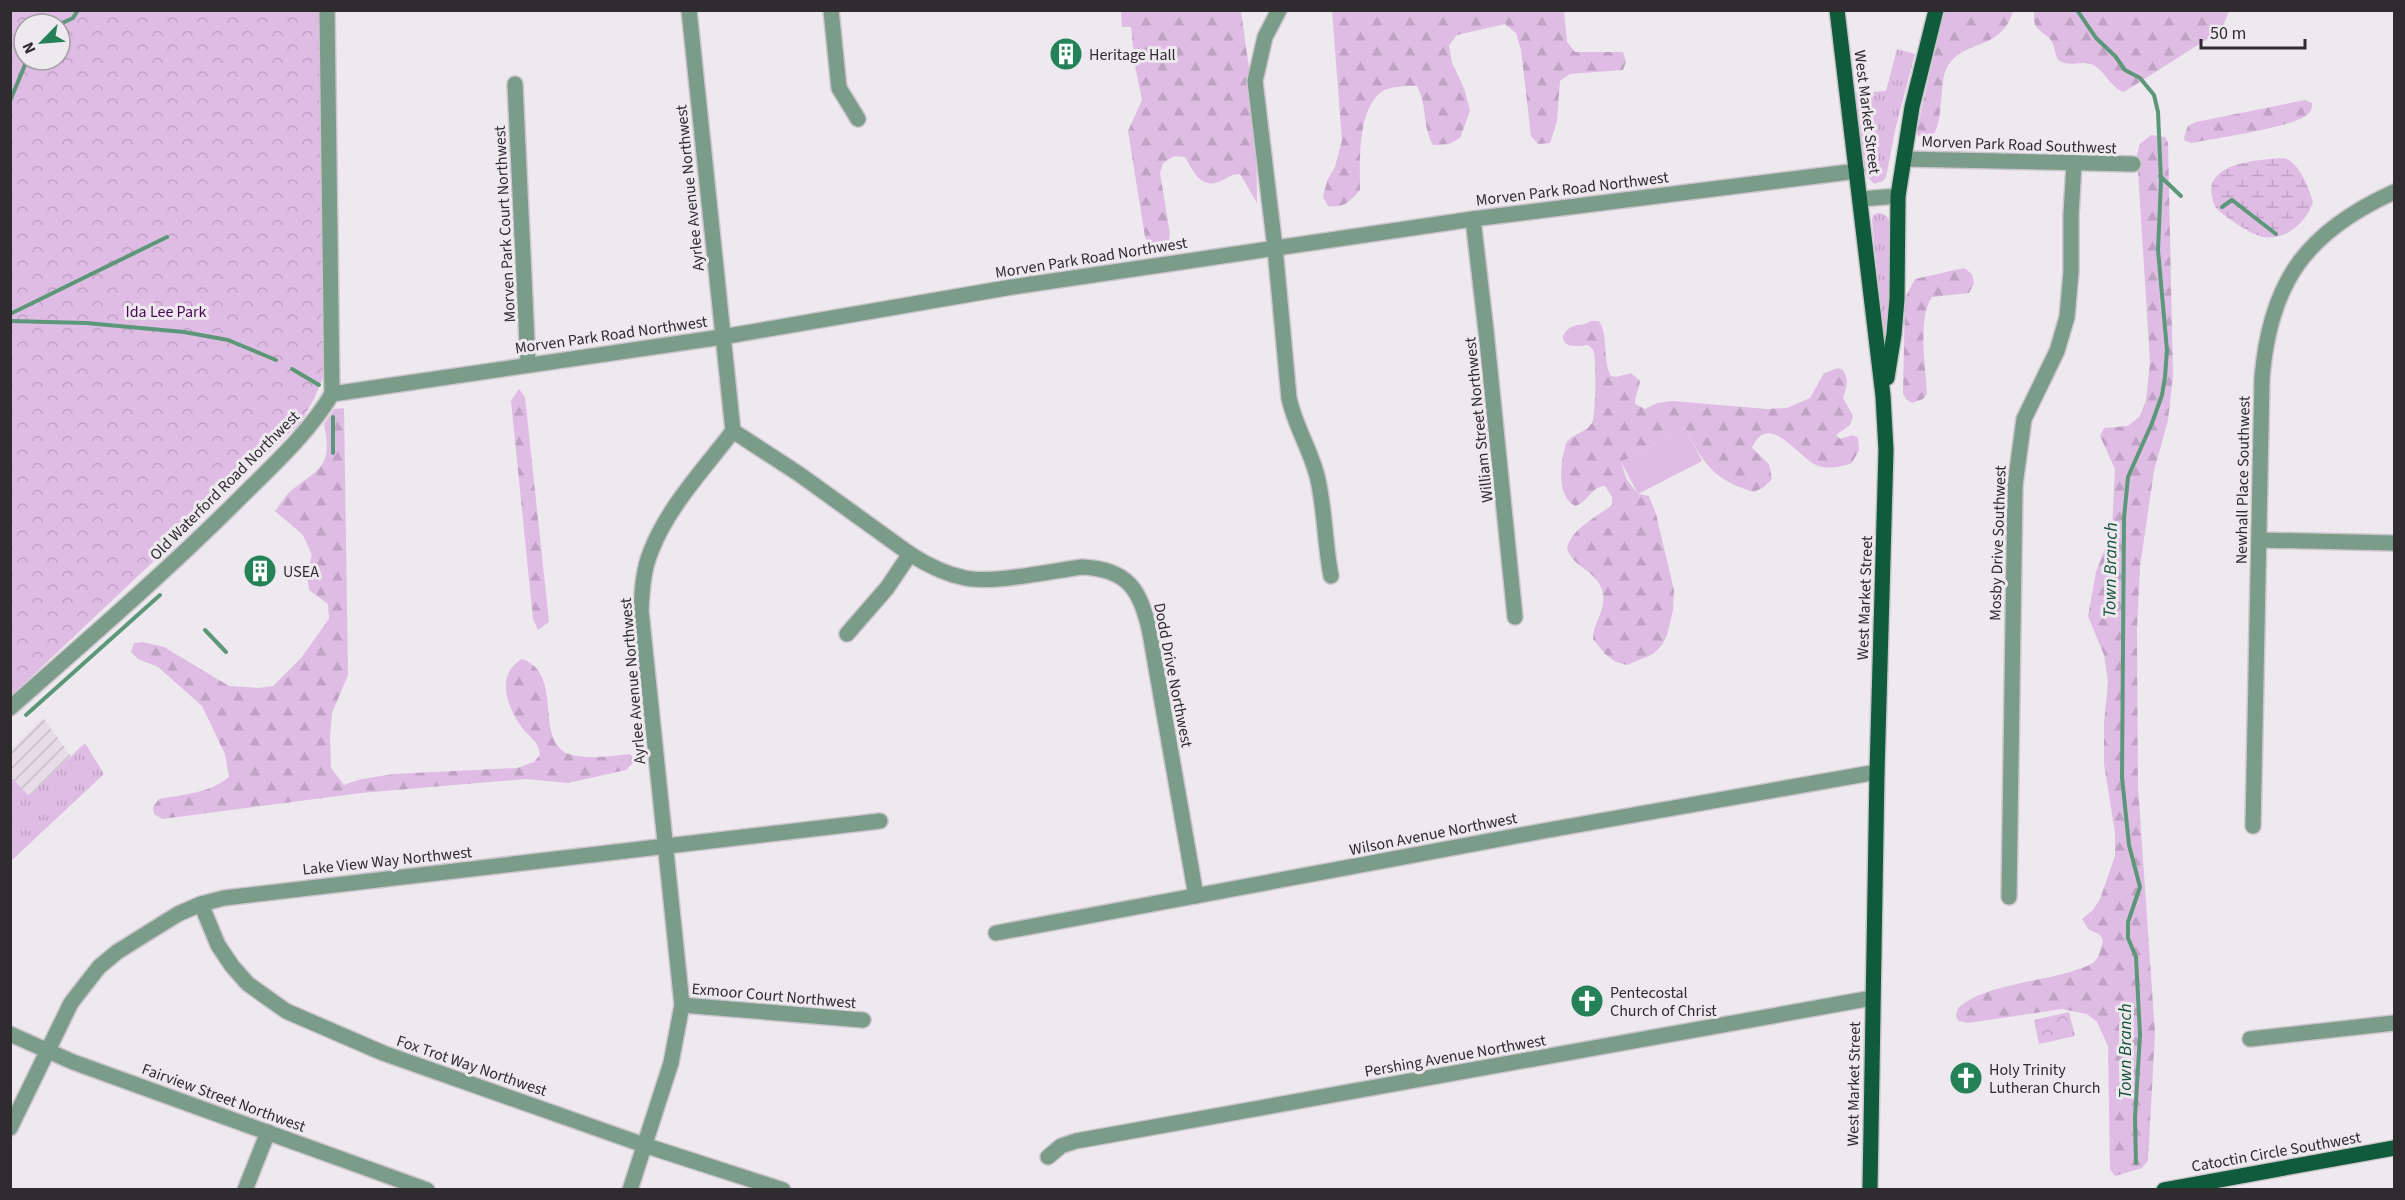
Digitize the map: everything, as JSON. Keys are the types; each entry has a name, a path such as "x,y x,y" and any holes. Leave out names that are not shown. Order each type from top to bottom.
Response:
{"main road":[{"name":"West Market Street","path":"1837,10 1883,396 1886,450 1872,998 1870,1190"},
{"path":"1883,396 1894,334 1897,298 1898,196 1912,107 1936,10"},
{"name":"Catoctin Circle Southwest","path":"2164,1190 2394,1148"}],"street":[{"path":"327,10 332,394"},
{"name":"Ayrlee Avenue Northwest","path":"630,1190 671,1063 682,1005 641,611 642,583 650,552 662,528 733,431 688,10"},
{"path":"831,10 839,88 858,119"},
{"path":"1279,10 1265,38 1255,81 1275,248 1289,398 1293,416 1314,464 1319,483 1325,546 1331,576"},
{"name":"Morven Park Court Northwest","path":"515,84 528,364"},
{"name":"Morven Park Road Southwest","path":"1904,159 2133,164"},
{"name":"Mosby Drive Southwest","path":"2009,897 2015,485 2024,419 2056,351 2067,317 2071,272 2074,164"},
{"name":"Morven Park Road Northwest","path":"332,394 722,337 1012,287 1473,219 1857,171"},
{"name":"Newhall Place Southwest","path":"2253,826 2262,378 2265,348 2277,300 2293,269 2325,235 2359,210 2394,192"},
{"path":"1861,199 1898,196"},
{"name":"William Street Northwest","path":"1473,219 1515,617"},
{"name":"Old Waterford Road Northwest","path":"10,708 208,529 286,452 315,420 332,394"},
{"name":"Dodd Drive Northwest","path":"733,431 799,474 926,564 967,579 984,580 1082,567 1110,571 1132,586 1145,608 1196,896"},
{"path":"2259,540 2394,543"},
{"path":"847,634 887,588 910,554"},
{"name":"Wilson Avenue Northwest","path":"996,933 1543,831 1877,772"},
{"name":"Lake View Way Northwest","path":"10,1128 82,985 117,952 178,914 201,904 224,898 369,880 666,848 880,821"},
{"name":"Fox Trot Way Northwest","path":"201,904 218,945 232,966 248,984 286,1011 384,1053 644,1145 783,1190"},
{"name":"Pershing Avenue Northwest","path":"1048,1156 1061,1146 1076,1141 1872,998"},
{"name":"Exmoor Court Northwest","path":"682,1005 863,1020"},
{"path":"2250,1039 2394,1023"},
{"name":"Fairview Street Northwest","path":"10,1034 47,1052 427,1190"},
{"path":"245,1190 268,1132"}],"shaded area":[{"path":"43,718 71,756 29,796 11,777 11,750"}],"green space":[{"name":"Ida Lee Park","path":"11,10 319,11 324,375 301,422 11,696"},
{"path":"2035,10 2229,11 2223,26 2212,36 2124,92 2119,90 2095,66 2086,63 2068,64 2058,60 2052,42 2034,23"},
{"path":"1121,11 1241,11 1256,118 1257,203 1240,174 1216,183 1204,182 1185,157 1174,156 1163,163 1160,173 1170,234 1168,245 1160,249 1151,249 1145,237 1128,131 1142,100 1135,66 1131,27 1122,27"},
{"path":"1332,11 1564,11 1567,42 1575,52 1623,52 1626,62 1623,70 1570,74 1560,81 1557,121 1550,143 1538,144 1531,136 1521,50 1516,33 1505,24 1457,35 1449,45 1452,63 1464,88 1470,111 1460,138 1449,144 1433,145 1427,131 1423,101 1417,86 1384,90 1373,101 1364,124 1360,152 1360,190 1346,203 1339,206 1328,206 1323,197 1327,181 1335,167 1342,140"},
{"path":"1944,11 2013,11 2007,24 1999,33 1952,60 1944,78 1936,131 1931,138 1924,141 1916,133"},
{"path":"1897,49 1915,54 1896,126 1886,177 1883,181 1874,184 1865,174 1856,93 1886,91"},
{"path":"2305,100 2312,103 2312,108 2307,115 2298,120 2252,132 2192,143 2185,141 2188,126 2196,122"},
{"path":"2151,135 2165,137 2168,143 2173,376 2168,420 2154,471 2140,566 2137,630 2138,787 2155,1033 2148,1161 2142,1168 2115,1176 2110,1169 2108,1046 2097,1022 2087,1014 2062,1009 1968,1023 1958,1021 1956,1016 1958,1008 1982,994 2059,975 2089,965 2098,957 2103,940 2099,934 2089,930 2082,919 2093,910 2100,899 2115,856 2115,833 2104,764 2104,723 2108,682 2104,655 2088,616 2096,572 2112,530 2115,469 2100,436 2104,428 2128,426 2140,416 2146,400 2150,362 2137,154 2140,144"},
{"path":"2284,158 2299,170 2313,202 2306,216 2294,228 2279,236 2263,237 2239,225 2216,208 2211,193 2213,181 2220,173 2244,163"},
{"path":"1878,213 1886,216 1890,224 1890,302 1884,345 1872,220 1873,215"},
{"path":"1964,268 1972,274 1974,283 1969,293 1932,297 1927,306 1924,357 1927,394 1923,399 1912,403 1903,394 1905,298 1915,279"},
{"path":"1599,321 1602,327 1611,376 1631,373 1640,381 1635,404 1645,409 1657,403 1672,401 1767,409 1787,408 1810,398 1824,373 1838,368 1843,370 1847,380 1843,398 1853,416 1850,425 1836,435 1840,439 1853,435 1858,438 1859,450 1852,463 1830,468 1816,465 1784,439 1775,435 1767,434 1759,437 1752,448 1769,464 1772,479 1764,487 1754,492 1729,482 1711,469 1698,452 1685,428 1621,462 1627,480 1638,494 1649,496 1656,514 1674,590 1673,610 1662,645 1653,654 1627,665 1616,662 1605,654 1593,639 1603,606 1601,586 1575,561 1567,548 1579,529 1612,505 1612,497 1605,486 1596,489 1575,506 1564,494 1562,486 1561,468 1566,443 1592,423 1595,388 1593,350 1588,345 1569,345 1564,341 1563,336 1571,327"},
{"path":"519,389 525,397 549,622 538,630 533,619 511,401"},
{"path":"344,408 348,675 332,713 330,737 331,768 344,785 358,780 393,774 517,768 534,762 540,755 538,746 515,717 506,690 509,673 522,659 535,667 542,678 553,736 558,747 569,754 584,757 630,754 635,761 626,770 568,783 526,779 361,793 162,819 154,814 153,807 159,799 205,790 229,777 225,754 202,706 158,667 138,659 131,652 134,643 143,642 164,647 229,686 258,688 273,686 301,658 329,619 328,604 309,590 307,572 312,555 303,535 275,511 290,491 312,475 323,463 327,448 324,424 334,409"},
{"path":"1685,428 1702,461 1638,494 1621,462"},
{"path":"85,743 104,774 11,861 11,777 29,796"},
{"path":"2069,1012 2075,1036 2039,1044 2034,1020"}],"waterway":[{"path":"72,18 78,10"},
{"name":"Town Branch","path":"2077,10 2096,38 2115,56 2125,70 2140,78 2154,95 2158,112 2161,181 2158,250 2167,350 2165,377 2162,395 2152,423 2128,477 2124,518 2122,777 2129,845 2140,887 2128,922 2128,938 2136,957 2140,1035 2135,1118 2136,1163"},
{"path":"10,101 22,72"},
{"path":"2160,176 2181,196"},
{"path":"2222,207 2232,200 2276,234"},
{"path":"10,314 167,237"},
{"path":"10,321 86,323 184,332 228,340 276,360"},
{"path":"292,369 319,385"},
{"path":"333,417 333,453"},
{"path":"26,715 160,595"},
{"path":"205,630 226,652"}],"place":[{"name":"Heritage Hall","path":"1066,54"},
{"name":"USEA","path":"260,571"},
{"name":"Pentecostal Church of Christ","path":"1587,1001"},
{"name":"Holy Trinity Lutheran Church","path":"1966,1078"}]}
